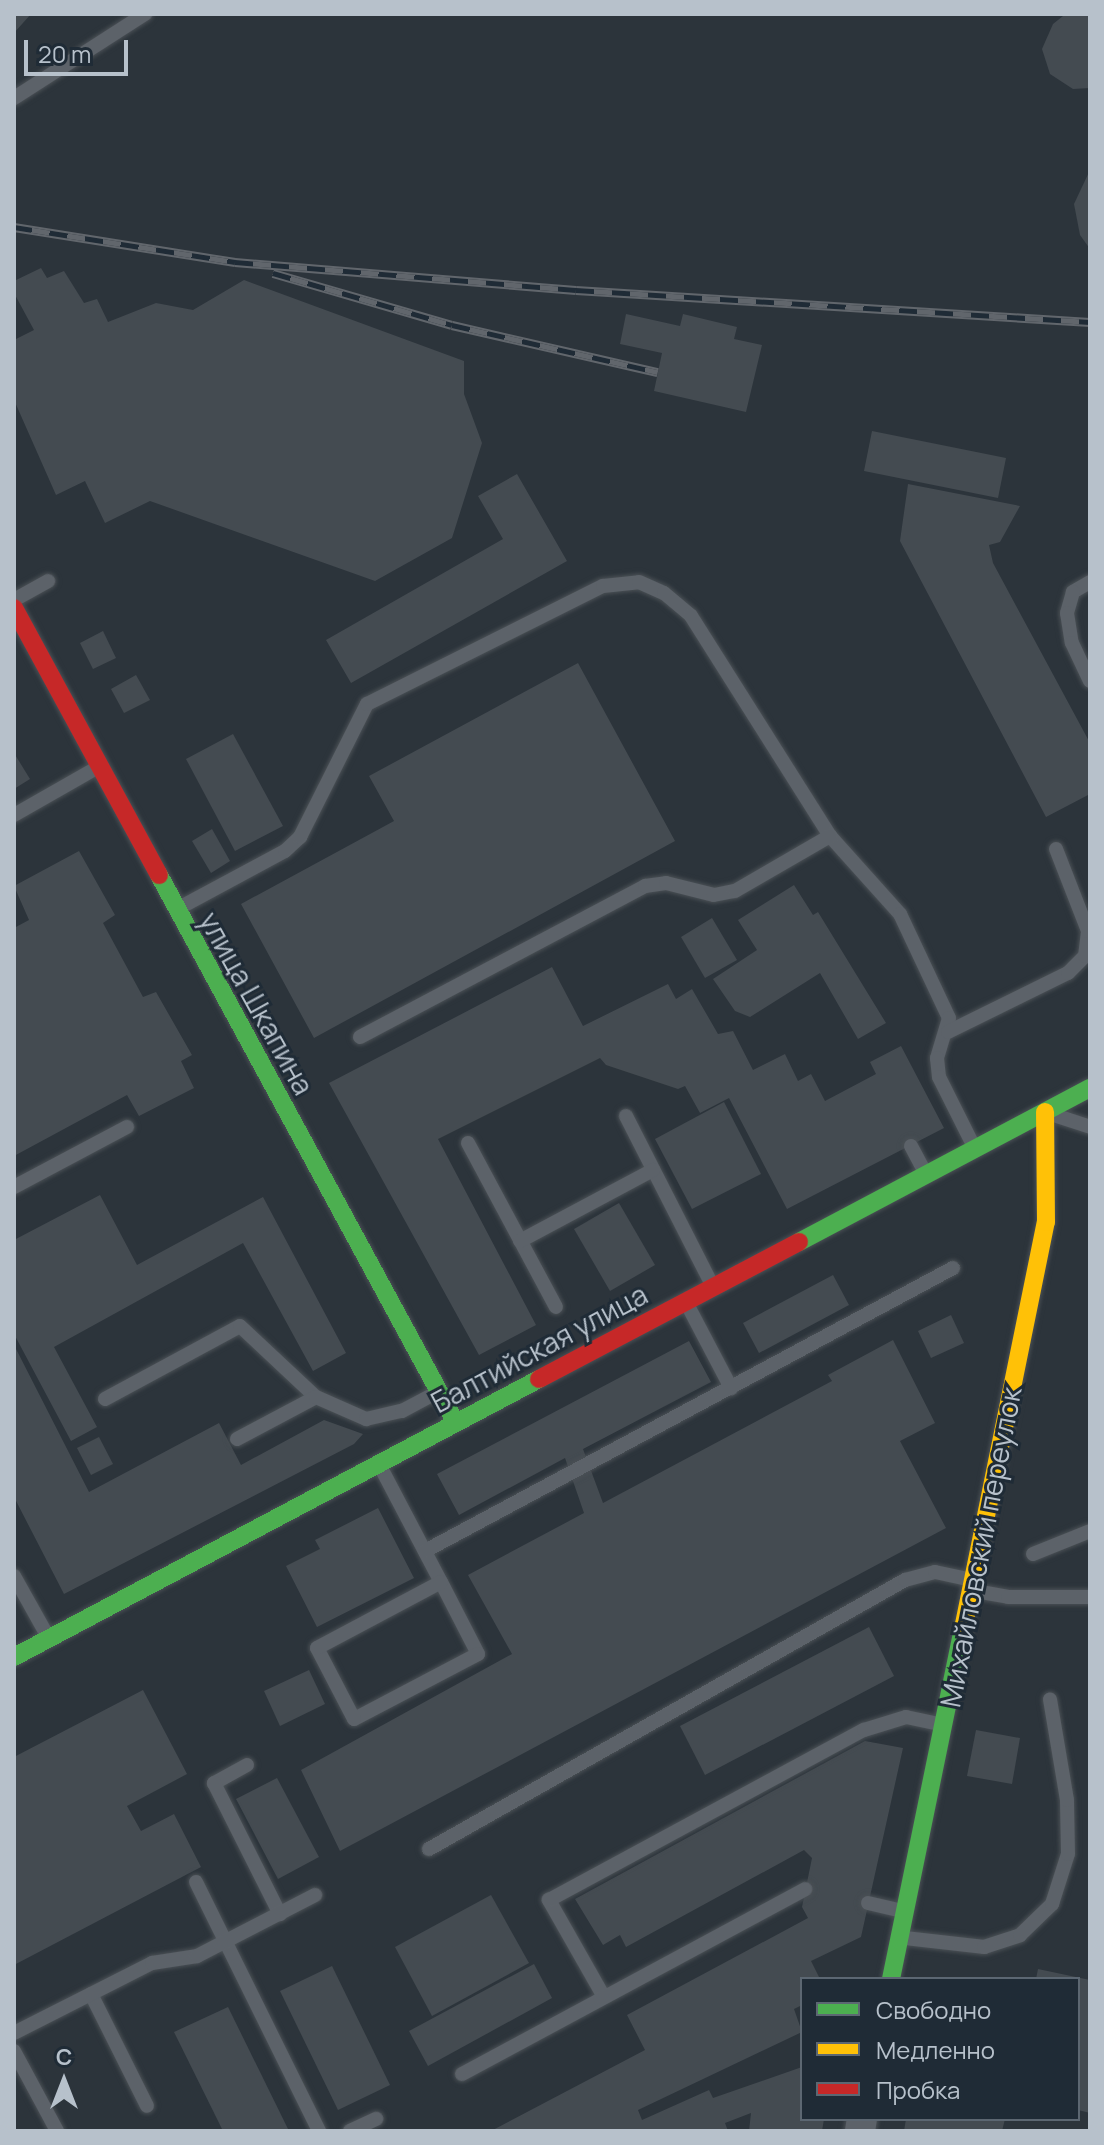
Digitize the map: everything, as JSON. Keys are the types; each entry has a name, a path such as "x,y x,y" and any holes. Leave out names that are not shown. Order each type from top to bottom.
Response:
{"street":[{"name":"улица Шкапина","path":"14,608 175,911 456,1423"},
{"name":"Балтийская улица","path":"14,1657 1090,1088"},
{"name":"Михайловский переулок","path":"891,1977 1046,1222 1045,1112"}],"lane":[{"path":"14,98 145,14"},
{"path":"14,600 48,581"},
{"path":"175,911 285,851 300,837 367,704 603,586 639,582 664,593 691,616 830,836 900,914 944,1003 948,1032 937,1058 939,1077 975,1149"},
{"path":"1090,582 1073,592 1067,613 1072,643 1090,681"},
{"path":"14,815 98,767"},
{"path":"360,1037 634,891 666,883 714,895 735,891 830,836"},
{"path":"948,1032 1068,973 1085,956 1088,931 1056,849"},
{"path":"1045,1112 1090,1127"},
{"path":"626,1116 714,1287"},
{"path":"14,1187 127,1127"},
{"path":"468,1143 556,1307"},
{"path":"911,1146 926,1175"},
{"path":"520,1241 653,1170"},
{"path":"425,1551 953,1268"},
{"path":"685,1302 731,1388"},
{"path":"105,1399 240,1326 316,1397 366,1419 402,1411 438,1391"},
{"path":"237,1439 316,1397"},
{"path":"379,1464 425,1551 441,1582 478,1654 354,1719 317,1648 441,1582"},
{"path":"1033,1554 1090,1531"},
{"path":"429,1849 905,1580 935,1572 1008,1597 1090,1597"},
{"path":"14,1576 49,1639"},
{"path":"900,1937 984,1947 1020,1935 1052,1904 1068,1854 1067,1800 1050,1699"},
{"path":"604,1997 549,1900 864,1730 906,1717 944,1725"},
{"path":"247,1765 214,1783 280,1914"},
{"path":"196,1882 319,2131"},
{"path":"462,2074 805,1889"},
{"path":"14,2033 152,1963 197,1956 315,1895"},
{"path":"868,1903 905,1911"},
{"path":"91,1994 147,2106"},
{"path":"14,2051 57,2131"},
{"path":"350,2131 376,2119"}],"building":[{"path":"14,14 31,14 14,33"},
{"path":"1090,14 1090,88 1073,89 1050,74 1042,49 1053,24 1063,16"},
{"path":"1090,170 1090,249 1080,235 1074,204"},
{"path":"41,268 47,278 64,271 84,303 97,299 108,322 156,303 193,310 244,280 464,361 464,394 482,443 452,538 375,581 150,501 105,523 85,481 56,495 14,400 14,340 34,330 14,293 14,281"},
{"path":"626,314 680,326 683,314 737,327 734,339 762,345 746,412 654,391 662,353 620,344"},
{"path":"872,431 1006,458 998,498 864,471"},
{"path":"517,474 567,561 351,683 326,640 503,539 478,496"},
{"path":"908,484 1020,506 1000,542 989,545 993,563 1090,743 1090,794 1046,817 900,541"},
{"path":"103,631 116,658 93,669 80,643"},
{"path":"578,663 675,841 314,1038 241,904 394,821 369,776"},
{"path":"136,675 150,700 124,713 111,689"},
{"path":"233,734 283,826 235,851 186,759"},
{"path":"14,753 30,779 14,789"},
{"path":"212,829 230,861 211,873 192,841"},
{"path":"79,851 115,915 103,923 143,997 156,992 192,1055 181,1061 194,1088 139,1116 127,1095 14,1156 14,928 29,920 14,886"},
{"path":"794,885 813,915 818,912 886,1023 858,1039 820,973 750,1017 735,1011 713,979 757,950 738,920"},
{"path":"712,918 737,960 705,978 681,937"},
{"path":"552,967 583,1026 668,984 676,999 692,989 718,1034 733,1031 753,1070 785,1054 798,1081 811,1074 825,1101 876,1074 870,1062 901,1046 944,1128 787,1209 729,1098 700,1113 685,1086 678,1089 606,1065 600,1058 438,1139 536,1325 479,1355 329,1083"},
{"path":"724,1102 761,1174 692,1209 655,1139"},
{"path":"100,1195 137,1265 263,1197 346,1353 313,1371 243,1243 54,1347 97,1427 71,1441 14,1334 14,1240"},
{"path":"619,1203 655,1265 610,1291 574,1229"},
{"path":"833,1275 849,1305 759,1353 743,1323"},
{"path":"951,1315 964,1343 931,1358 918,1331"},
{"path":"893,1340 935,1423 900,1441 946,1528 340,1851 301,1770 512,1654 468,1575 584,1513 565,1458 459,1515 437,1474 689,1341 711,1382 583,1449 603,1503 832,1381 828,1375"},
{"path":"14,1345 89,1492 219,1423 241,1465 324,1420 363,1434 354,1444 64,1594 14,1497"},
{"path":"99,1437 113,1464 91,1475 77,1448"},
{"path":"378,1508 414,1578 317,1627 286,1566 320,1549 315,1540"},
{"path":"869,1627 894,1676 705,1775 680,1726"},
{"path":"309,1670 325,1704 280,1726 264,1691"},
{"path":"143,1690 187,1774 127,1806 141,1831 174,1814 201,1867 14,1965 14,1757"},
{"path":"976,1730 1020,1738 1012,1784 967,1776"},
{"path":"865,1741 903,1748 861,1937 811,1961 819,1977 800,1977 800,2006 794,2009 800,2033 638,2110 642,2120 709,2090 713,2098 800,2068 800,2121 824,2121 822,2131 749,2131 751,2113 725,2123 728,2131 491,2131 645,2050 627,2015 808,1918 802,1907 812,1858 804,1850 626,1947 620,1935 603,1945 575,1899"},
{"path":"277,1778 319,1857 278,1879 236,1799"},
{"path":"491,1895 529,1963 432,2016 395,1947"},
{"path":"534,1964 552,1998 428,2066 409,2031"},
{"path":"332,1966 390,2085 338,2110 280,1991"},
{"path":"1038,1969 1076,1977 1036,1977"},
{"path":"1080,1978 1090,1980 1090,2113 1080,2110"},
{"path":"228,2007 289,2131 223,2131 174,2032"},
{"path":"906,2121 1004,2121 1002,2131 904,2131"}],"railway":[{"path":"14,227 235,262 576,290 1090,322"},
{"path":"273,273 452,325 658,372"}],"traffic: fast":[{"path":"159,875 456,1423"},
{"path":"799,1242 1090,1088"},
{"path":"14,1657 539,1379"},
{"path":"891,1977 964,1624"}],"traffic: slow":[{"path":"964,1624 1046,1222 1045,1112"}],"traffic: jam":[{"path":"14,608 159,875"},
{"path":"539,1379 799,1242"}]}
